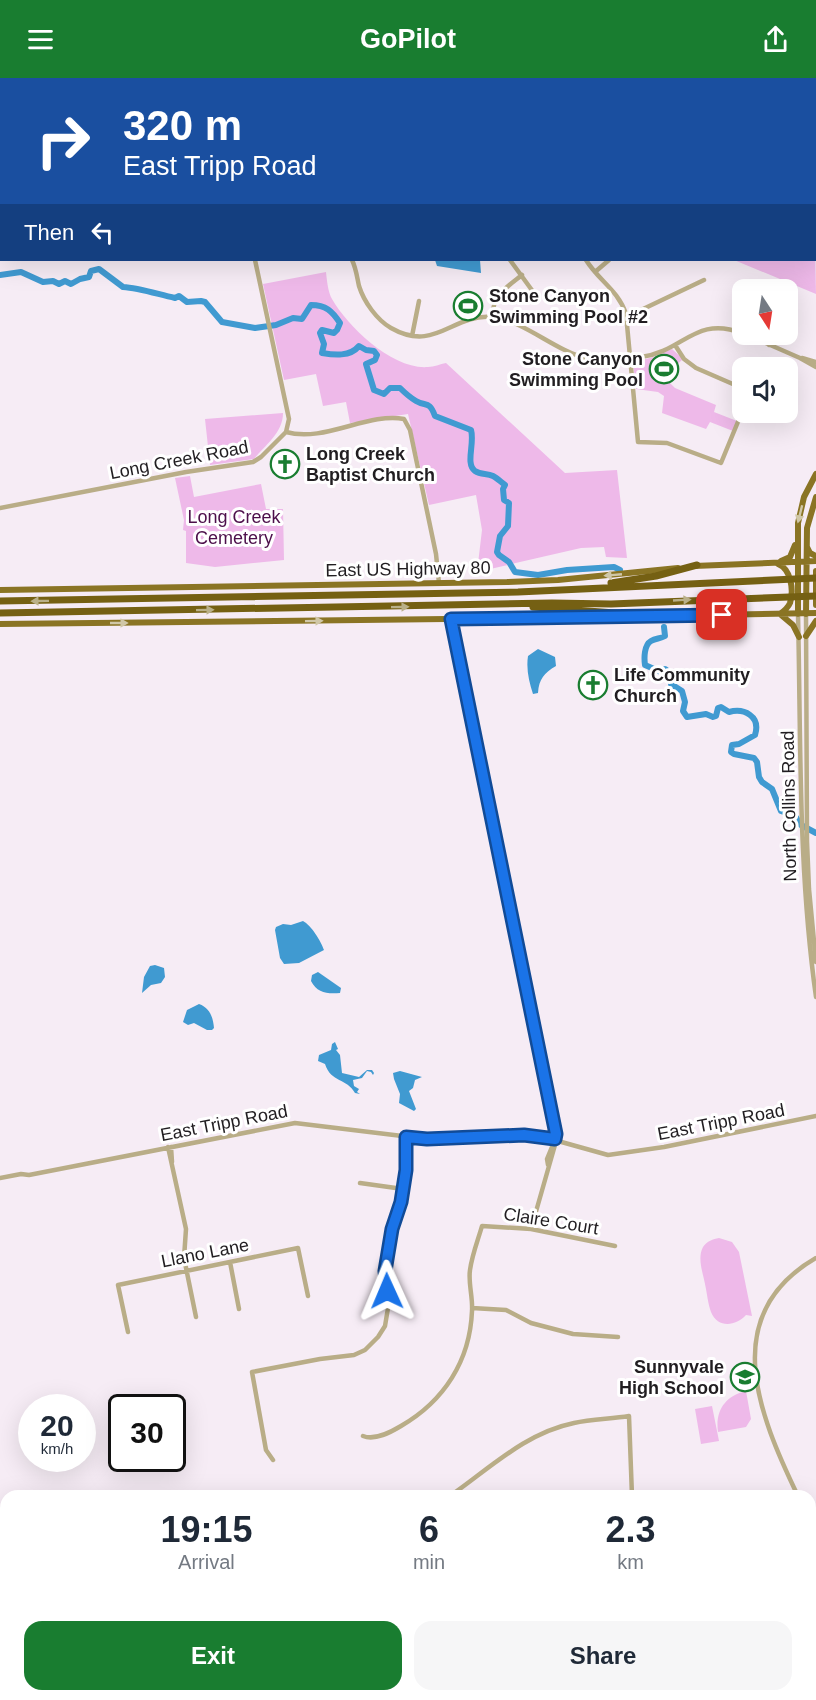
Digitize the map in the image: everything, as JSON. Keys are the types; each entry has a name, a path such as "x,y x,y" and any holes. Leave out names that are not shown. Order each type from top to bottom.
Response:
{"highway":[{"path":"518,592 637,579 697,566"},
{"path":"0,601 518,592 816,578"},
{"path":"0,613 612,604 816,596"},
{"path":"518,604 539,608 656,616"}],"main road":[{"path":"774,562 790,556 795,549 801,507 816,474"},
{"path":"806,614 807,528 816,497"},
{"path":"797,537 798,614"},
{"path":"807,546 810,553 816,556"},
{"name":"East US Highway 80","path":"0,590 558,580 697,566 816,561"},
{"path":"774,562 783,565 790,577 791,601 780,614"},
{"path":"816,571 816,605"},
{"path":"0,624 816,613"},
{"path":"780,614 793,625 799,637"},
{"path":"806,636 816,621"}],"street":[{"path":"255,261 289,419 286,432 301,436 386,418 404,419 410,430 436,555 439,583"},
{"path":"352,261 359,287 373,311 390,328 412,336 438,334 464,321 493,317 507,321 575,354 597,360 654,354 709,328 732,330"},
{"path":"511,261 534,294"},
{"path":"587,261 604,283 614,290 626,314 638,442 667,443 722,463 738,423"},
{"path":"595,272 608,261"},
{"path":"493,317 492,309 495,299 522,275"},
{"path":"626,314 641,310 704,280"},
{"path":"412,336 419,301"},
{"path":"675,345 684,359 696,368 732,384"},
{"path":"769,345 816,367"},
{"path":"800,358 816,362"},
{"name":"Long Creek Road","path":"0,508 186,472 254,462 261,458 286,432"},
{"name":"North Collins Road","path":"798,614 801,831 805,848 816,994"},
{"name":"North Collins Road","path":"805,848 808,746 806,614"},
{"path":"451,619 556,1134 547,1159 548,1166 531,1229"},
{"path":"801,746 808,746"},
{"name":"North Collins Road","path":"809,921 816,962"},
{"name":"East Tripp Road","path":"0,1178 28,1175 267,1127 300,1123 427,1139 524,1135 555,1139 587,1150 617,1155 816,1115"},
{"path":"273,1460 267,1450 252,1372 354,1355 365,1350 378,1337 385,1326 388,1308 385,1271 392,1229 401,1202 406,1170 406,1137"},
{"path":"169,1147 174,1158 172,1162 186,1229 185,1271 196,1317"},
{"path":"360,1183 403,1189"},
{"name":"Claire Court","path":"472,1308 470,1271 482,1226 531,1229 615,1246"},
{"name":"Llano Lane","path":"128,1332 118,1285 298,1248 308,1296"},
{"path":"795,1490 775,1445 765,1413 754,1367 754,1344 760,1323 773,1296 792,1275 816,1258"},
{"path":"230,1262 239,1309"},
{"path":"363,1436 369,1438 385,1434 413,1419 432,1404 450,1383 463,1359 470,1334 472,1308 506,1310 531,1323 573,1334 618,1337"},
{"path":"458,1490 510,1451 546,1432 573,1423 629,1416 632,1490"}],"green space":[{"path":"736,261 815,261 816,294 798,287 798,279 780,279"},
{"path":"326,272 332,299 339,310 360,334 386,354 400,362 414,366 430,367 446,363 565,473 617,470 627,558 606,557 604,547 581,548 477,572 482,530 476,495 429,505 408,414 350,423 346,402 323,406 316,374 284,380 263,284"},
{"path":"672,349 683,359 664,377 675,388 716,405 714,412 732,419 732,423 736,423 733,431 710,422 706,429 662,413 664,396 658,392 636,389 633,362 654,357"},
{"name":"Long Creek Cemetery","path":"283,413 277,433 254,459 210,465 205,419"},
{"name":"Long Creek Cemetery","path":"190,476 194,497 261,484 266,509 283,509 284,560 215,567 186,563 186,531 183,530 184,520 175,478"},
{"path":"719,1238 732,1242 739,1252 752,1316 746,1315 737,1322 727,1324 718,1321 711,1312 700,1256 706,1243"},
{"path":"746,1391 751,1419 746,1427 718,1432 718,1417 723,1405 732,1397"},
{"path":"712,1406 719,1441 701,1444 695,1409"}],"water":[{"path":"435,261 480,261 481,273 437,266"},
{"path":"538,649 555,657 556,666 545,674 538,693 533,694 528,675 528,656"},
{"path":"303,921 321,942 324,950 299,963 284,964 280,958 276,927"},
{"path":"150,966 164,968 165,977 161,983 151,985 142,993 144,977"},
{"path":"318,972 341,988 340,993 327,993 316,988 311,981 312,975"},
{"path":"199,1004 210,1013 214,1028 212,1030 207,1030 194,1023 188,1025 183,1022 187,1010"},
{"path":"335,1042 338,1049 336,1050 340,1055 342,1073 359,1077 367,1070 372,1070 374,1073 373,1075 367,1071 362,1078 353,1080 360,1094 355,1093 348,1085 335,1078 325,1064 318,1061 319,1055 331,1050"},
{"path":"400,1071 422,1077 415,1080 413,1088 409,1091 416,1109 414,1111 399,1103 400,1094 393,1073"}],"waterway":[{"path":"0,275 21,272 43,282 53,281 59,284 65,281 71,284 89,277 91,271 99,269 123,287 175,298 179,296 187,302 205,302 222,322 255,328 276,325 293,318 302,319 311,305 325,308 340,323 334,333 322,330 320,333 324,344 322,353 347,354 359,346 374,351 377,355 375,360 366,364 374,390 384,394 390,388 400,388 416,401 429,406 435,416 471,430 472,468 477,472 493,476 505,485 504,500 509,503 508,526 500,536 497,552 509,562 515,572 538,575 567,570 614,567 620,570"},
{"path":"664,627 665,636 647,645 645,665 661,672 665,669 669,672 671,684 682,691 685,702 683,711 687,717 706,714 713,717 721,707 729,712 740,711 750,715 756,723 755,735 739,744 732,745 731,752 754,758 757,762 759,777 772,789 781,811 795,816 801,825 816,833"}],"place":[{"name":"Stone Canyon Swimming Pool #2","path":"468,306"},
{"name":"Stone Canyon Swimming Pool","path":"664,369"},
{"name":"Long Creek Baptist Church","path":"285,464"},
{"name":"Life Community Church","path":"593,685"},
{"name":"Sunnyvale High School","path":"745,1377"}],"route":[{"path":"387,1291 385,1271 392,1229 401,1202 406,1170 406,1137 427,1139 524,1135 555,1139 556,1134 451,619 722,615"}]}
